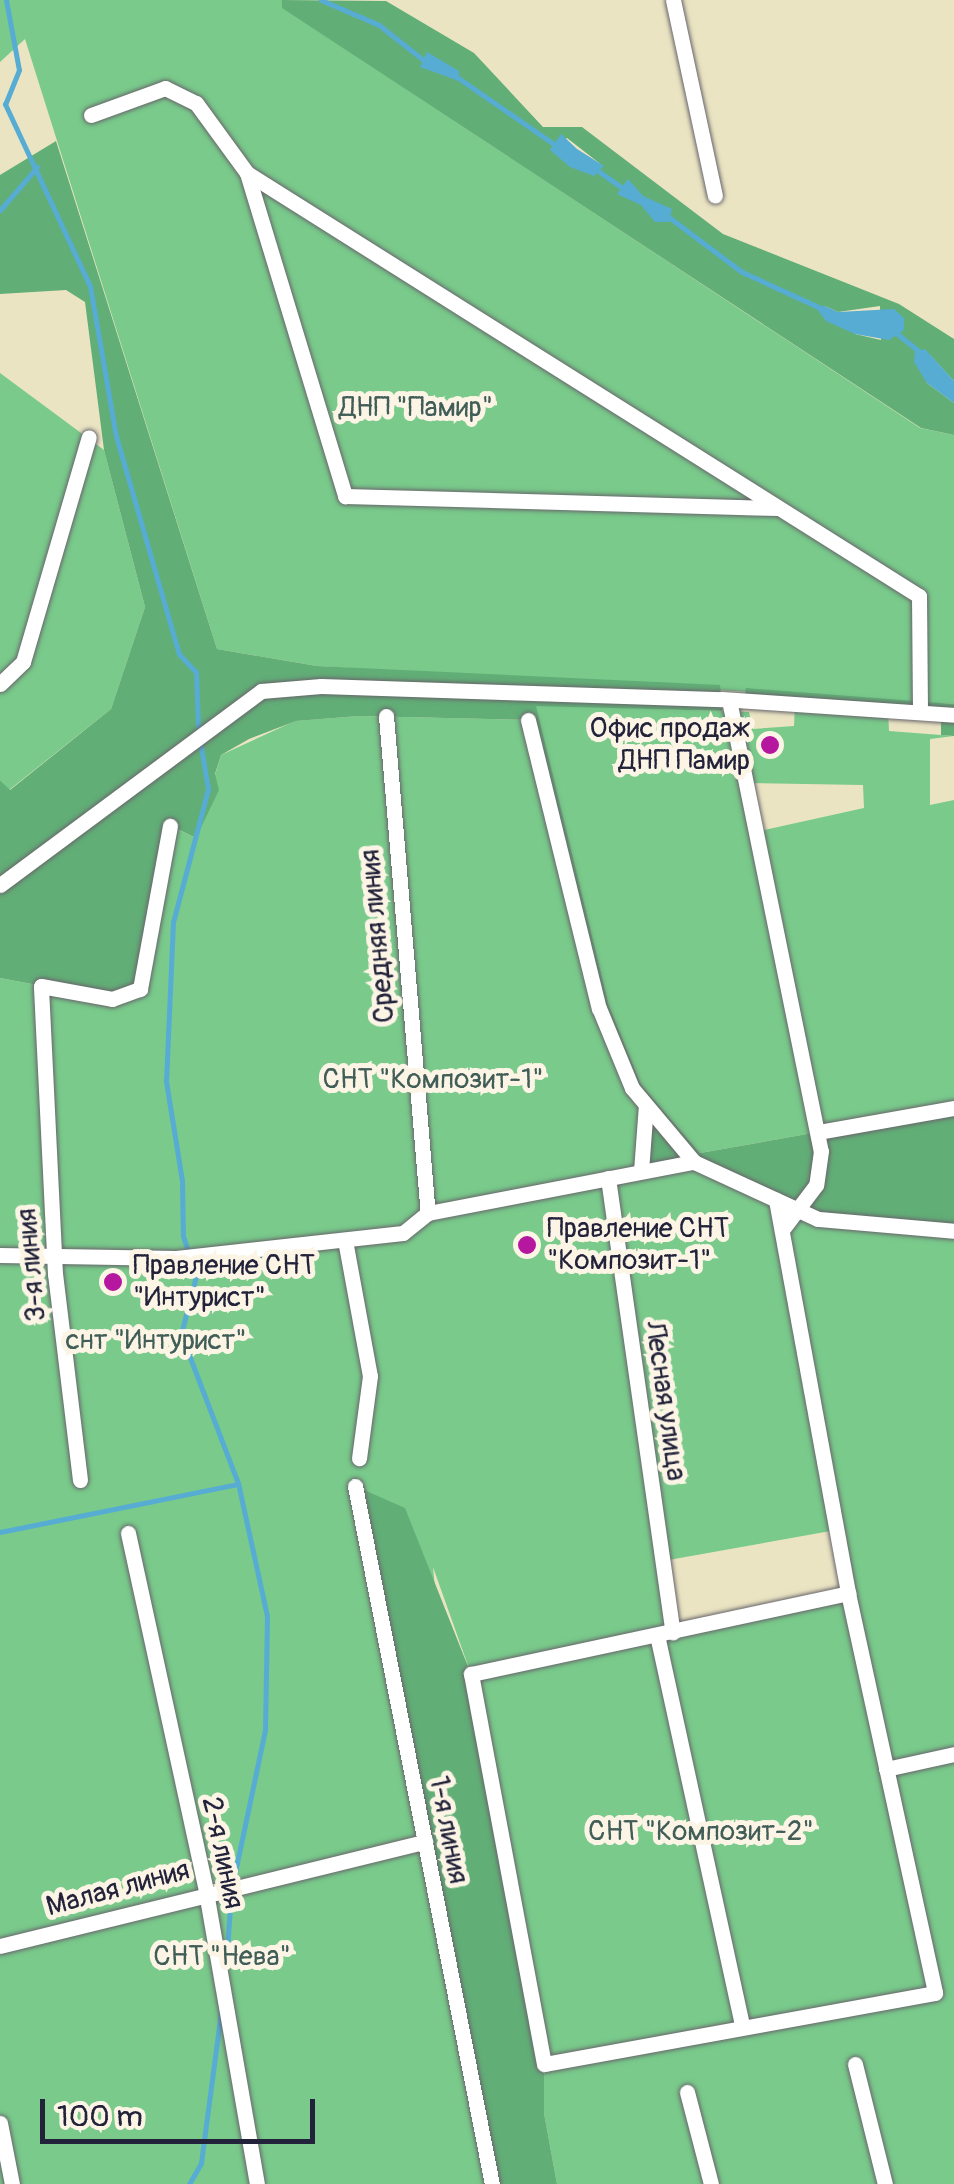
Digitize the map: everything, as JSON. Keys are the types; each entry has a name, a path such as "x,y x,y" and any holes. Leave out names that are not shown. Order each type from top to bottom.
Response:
{"street":[{"path":"673,0 715,196"},
{"path":"91,115 165,88 196,103 246,173 345,496 780,508"},
{"path":"246,173 919,596 920,712"},
{"path":"0,684 23,662 89,437"},
{"path":"0,885 261,691 321,686 729,700 954,715"},
{"path":"729,700 818,1132 816,1185 782,1230"},
{"name":"Средняя линия","path":"386,716 428,1213"},
{"path":"528,720 599,1008 632,1088 646,1105 694,1162 818,1219 954,1231"},
{"name":"3-я линия","path":"80,1480 54,1260 42,986 112,1000 140,989 170,826"},
{"path":"641,1171 646,1105"},
{"path":"818,1132 954,1108"},
{"path":"0,1255 54,1260 176,1258 402,1233 428,1213 694,1162"},
{"name":"Лесная улица","path":"608,1178 665,1633 742,2026"},
{"path":"776,1200 848,1593 935,1993 544,2064 471,1674 848,1593"},
{"path":"345,1240 370,1376 359,1458"},
{"name":"1-я линия","path":"356,1486 492,2184"},
{"name":"2-я линия","path":"128,1533 212,1891 257,2184"},
{"path":"886,1768 954,1754"},
{"name":"Малая линия","path":"0,1946 212,1891 425,1842"},
{"path":"855,2064 885,2184"},
{"path":"687,2092 711,2184"},
{"path":"0,2123 12,2184"}],"green space":[{"name":"ДНП \"Памир\"","path":"0,0 282,0 283,8 920,428 954,435 954,704 317,666 217,649 25,39 0,62"},
{"path":"282,0 386,1 474,53 543,127 582,127 723,234 899,304 954,339 954,381 930,355 927,383 954,403 954,435 921,428 282,8","holes":["567,138 603,166 594,175 551,150","825,306 838,312 880,306 881,340 855,334"]},
{"path":"56,141 217,649 317,666 720,685 721,693 745,694 746,688 954,704 954,736 941,735 941,714 722,700 722,711 536,706 609,1005 641,1084 700,1153 954,1108 954,1231 818,1219 691,1162 641,1171 644,1103 599,1008 528,720 359,716 296,721 249,739 221,755 215,774 219,790 196,838 171,826 140,989 112,999 0,978 0,780 10,790 111,709 145,607 104,450 85,302 66,290 0,294 0,175"},
{"path":"0,373 104,450 145,607 111,709 9,790 0,780"},
{"path":"795,704 888,710 889,731 954,736 930,739 930,805 954,800 954,1108 700,1153 641,1084 609,1005 535,705 749,712 753,729 794,726","holes":["745,783 863,785 864,808 755,832"]},
{"path":"359,716 528,720 632,1088 691,1162 954,1231 954,2184 557,2184 544,2113 544,2064 471,1674 433,1567 492,2184 0,2184 0,978 112,999 170,826 196,838 221,755 295,721","holes":["836,1530 848,1593 673,1632 663,1561"]},
{"path":"355,1486 405,1508 471,1674 544,2064 544,2113 557,2184 492,2184"}],"water":[{"path":"427,52 459,71 459,81 420,67"},
{"path":"561,134 604,166 594,176 570,167 550,150"},
{"path":"628,179 643,196 672,209 669,222 655,222 641,205 617,194"},
{"path":"825,306 838,312 894,309 904,318 904,330 889,340 855,334 826,321 817,309"},
{"path":"925,349 954,381 954,403 927,383 914,362 915,352"}],"waterway":[{"path":"6,0 19,70 5,104 90,286 116,436 179,654 196,672 198,727"},
{"path":"321,0 379,25 422,59"},
{"path":"454,75 555,145"},
{"path":"591,166 623,188"},
{"path":"0,210 37,167"},
{"path":"666,215 742,272 827,311"},
{"path":"895,332 921,353"},
{"path":"201,747 208,789 173,922 166,1081 182,1181 183,1236 196,1276 181,1334 238,1483 267,1616 265,1730 231,1892 226,1966"},
{"path":"0,1532 237,1484"},
{"path":"189,2184 201,2163 221,2012"}],"place":[{"name":"Офис продаж ДНП Памир","path":"770,745"},
{"name":"Правление СНТ \"Композит-1\"","path":"527,1245"},
{"name":"Правление СНТ \"Интурист\"","path":"113,1282"}],"park label":[{"name":"СНТ \"Композит-1\"","path":"433,1080"},
{"name":"снт \"Интурист\"","path":"156,1341"},
{"name":"СНТ \"Композит-2\"","path":"701,1832"},
{"name":"СНТ \"Нева\"","path":"222,1957"}]}
